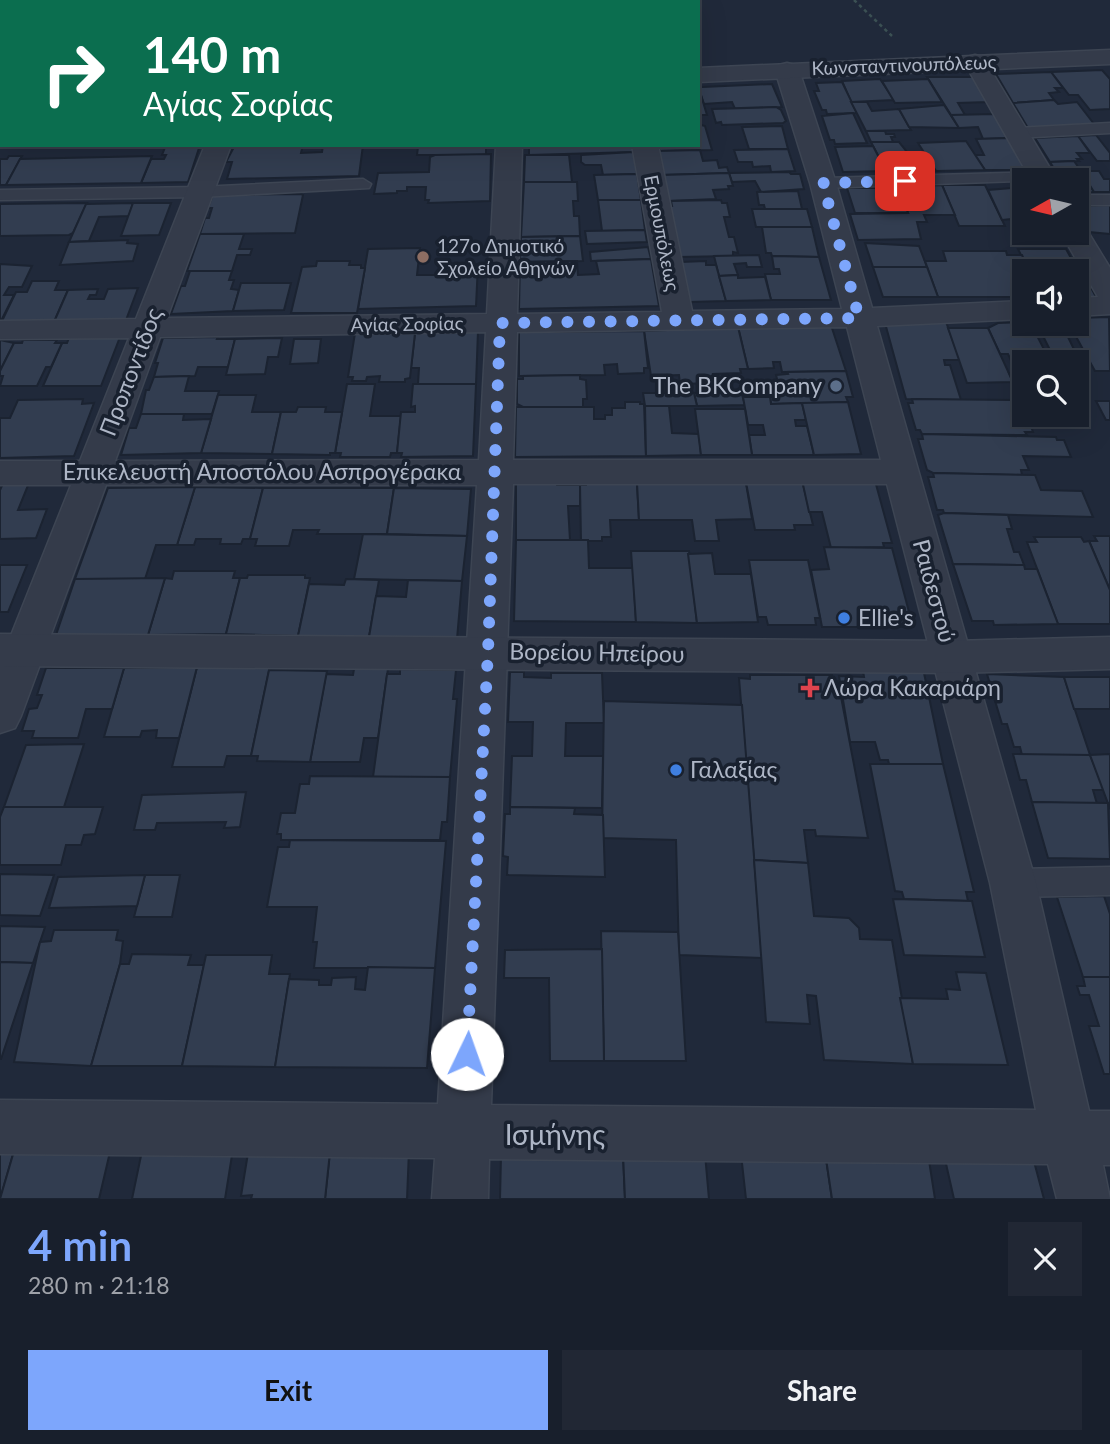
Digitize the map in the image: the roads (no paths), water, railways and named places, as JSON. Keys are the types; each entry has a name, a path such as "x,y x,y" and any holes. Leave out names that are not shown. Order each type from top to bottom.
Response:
{"street":[{"name":"Κωνσταντινουπόλεως","path":"700,75 1110,57"},
{"path":"975,62 1037,168"},
{"name":"Ραιδεστού","path":"787,70 823,183 1013,883 1089,1139 1085,1199"},
{"name":"Προποντίδος","path":"0,716 13,650 93,473 217,147"},
{"path":"460,1199 488,652 509,147"},
{"name":"Ερμουπόλεως","path":"645,147 679,321"},
{"path":"1082,245 1110,293"},
{"path":"1089,306 1110,305"},
{"name":"Αγίας Σοφίας","path":"0,330 859,318 1012,311"},
{"name":"Επικελευστή Αποστόλου Ασπρογέρακα","path":"0,473 901,472"},
{"name":"Βορείου Ηπείρου","path":"13,650 953,657 1110,653"},
{"name":"Ισμήνης","path":"0,1128 1089,1139"}],"lane":[{"path":"1016,133 1110,128"},
{"path":"823,183 1012,180"},
{"path":"0,195 200,192 363,184"},
{"path":"1089,200 1110,200"},
{"path":"1013,883 1110,881"}],"place":[{"name":"127ο Δημοτικό Σχολείο Αθηνών","path":"423,257"},
{"name":"The BKCompany","path":"836,386"},
{"name":"Ellie's","path":"844,618"},
{"name":"Λώρα Κακαριάρη","path":"810,688"},
{"name":"Γαλαξίας","path":"676,770"}]}
